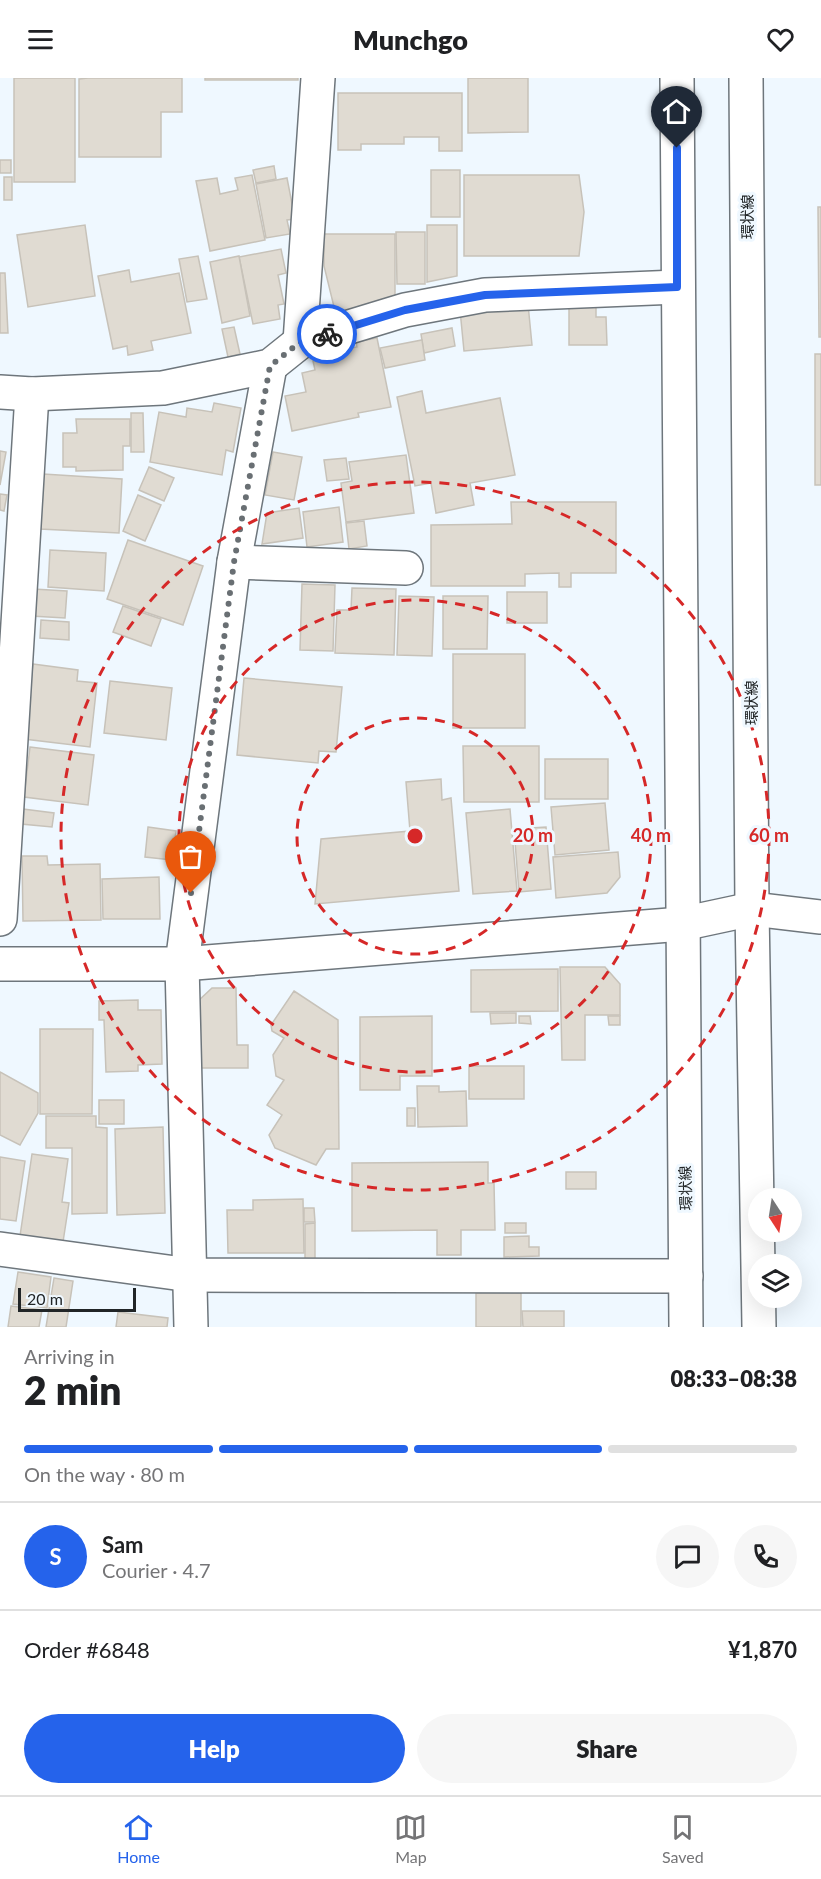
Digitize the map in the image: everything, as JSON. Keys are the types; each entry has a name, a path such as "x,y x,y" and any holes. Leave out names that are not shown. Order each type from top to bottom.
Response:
{"street":[{"path":"300,342 318,78"},
{"name":"環状線","path":"677,78 686,1327"},
{"name":"環状線","path":"746,78 752,909 759,1327"},
{"path":"0,392 32,394 163,388 270,366 300,342 405,310 485,295 677,287"},
{"path":"191,1327 182,964 234,562 270,366"},
{"path":"0,919 32,394"},
{"path":"234,562 406,568"},
{"path":"0,964 182,964 682,924 752,909 821,917"},
{"path":"0,1249 190,1275 686,1276"}],"building":[{"path":"14,78 75,78 75,182 14,182"},
{"path":"182,78 182,112 161,112 161,157 79,157 79,79"},
{"path":"205,78 298,78 298,80 205,80"},
{"path":"468,78 528,78 528,132 468,133"},
{"path":"338,93 462,93 462,151 439,151 439,137 404,137 404,144 361,144 361,150 338,150"},
{"path":"0,160 11,160 11,173 0,173"},
{"path":"274,166 276,179 256,183 253,170"},
{"path":"431,170 460,170 460,217 431,217"},
{"path":"252,175 265,240 210,251 196,181 217,178 220,194 238,190 235,178"},
{"path":"464,175 579,175 584,212 579,256 464,256"},
{"path":"4,177 12,177 12,200 4,200"},
{"path":"287,178 295,219 287,220 290,234 266,238 256,184"},
{"path":"818,207 821,207 821,337 819,337"},
{"path":"85,225 95,296 28,307 17,235"},
{"path":"427,225 457,225 457,276 427,282"},
{"path":"396,232 425,232 425,284 397,284"},
{"path":"324,234 395,234 395,299 336,315 324,266"},
{"path":"281,249 286,273 278,275 284,304 278,305 280,319 253,324 239,257"},
{"path":"198,256 207,299 187,302 179,259"},
{"path":"239,256 250,316 222,323 210,262"},
{"path":"129,270 131,282 179,273 191,333 151,341 153,350 128,355 127,346 113,349 98,276"},
{"path":"0,273 5,273 8,333 0,333"},
{"path":"528,304 532,345 464,351 460,310"},
{"path":"596,305 596,317 606,317 607,345 569,345 569,306"},
{"path":"234,327 240,354 228,357 222,329"},
{"path":"452,328 455,346 424,353 421,334"},
{"path":"377,338 391,407 358,413 359,417 292,431 285,396 306,392 302,373 315,370 313,361 325,358 324,353 357,347 356,342"},
{"path":"422,340 425,360 385,368 380,348"},
{"path":"815,354 821,354 821,485 815,485"},
{"path":"422,391 426,413 500,398 515,475 470,483 474,505 436,513 431,483 415,486 397,397"},
{"path":"214,403 241,408 233,452 226,450 222,475 150,462 159,412 186,417 187,408 212,412"},
{"path":"131,413 143,413 144,452 131,452"},
{"path":"76,419 130,419 130,446 123,446 123,470 76,471 76,467 63,467 63,433 77,433"},
{"path":"0,451 6,452 0,485"},
{"path":"273,452 302,457 294,500 265,495"},
{"path":"406,455 414,513 346,522 341,483 352,481 349,462"},
{"path":"346,458 349,479 327,481 324,460"},
{"path":"149,467 174,478 164,501 139,490"},
{"path":"43,474 122,479 119,533 40,529"},
{"path":"0,494 7,495 4,511 0,510"},
{"path":"138,495 161,505 145,541 123,531"},
{"path":"511,502 616,502 616,573 571,573 571,587 559,587 559,573 525,574 525,586 431,586 431,525 512,524"},
{"path":"339,507 343,542 307,547 303,512"},
{"path":"299,508 303,538 262,544 267,513"},
{"path":"364,521 367,546 349,549 346,523"},
{"path":"128,540 203,566 183,625 107,599"},
{"path":"50,550 106,553 104,591 48,587"},
{"path":"302,584 335,585 333,651 300,650"},
{"path":"352,588 396,589 394,655 335,653 337,610 351,610"},
{"path":"33,589 67,591 65,618 31,616"},
{"path":"507,592 547,592 547,623 507,623"},
{"path":"399,596 434,597 432,656 397,655"},
{"path":"443,596 488,596 487,649 443,649"},
{"path":"123,606 161,619 151,646 113,632"},
{"path":"41,620 69,622 69,640 40,638"},
{"path":"453,654 525,654 525,728 453,728"},
{"path":"33,664 78,670 77,681 97,683 90,747 24,739"},
{"path":"244,678 342,687 336,752 319,751 318,763 237,755"},
{"path":"110,681 172,688 166,740 104,733"},
{"path":"463,746 539,746 539,802 464,802"},
{"path":"30,747 94,755 88,805 24,797"},
{"path":"545,759 608,759 608,799 545,799"},
{"path":"441,779 442,800 451,798 459,891 315,904 321,839 410,831 406,782"},
{"path":"605,803 609,850 555,855 551,807"},
{"path":"23,809 54,813 52,827 21,824"},
{"path":"510,809 517,891 473,894 466,813"},
{"path":"148,827 176,831 172,860 145,857"},
{"path":"546,827 551,889 519,892 514,829"},
{"path":"618,852 620,877 607,893 556,898 553,857"},
{"path":"22,856 47,856 48,865 100,864 101,920 23,921"},
{"path":"159,877 160,919 103,919 102,879"},
{"path":"560,967 605,967 620,984 620,1015 585,1015 585,1060 562,1060"},
{"path":"558,969 558,1011 471,1012 471,970"},
{"path":"212,988 236,988 237,1045 248,1045 248,1068 198,1068 197,1002"},
{"path":"294,991 338,1020 339,1149 326,1149 316,1165 275,1148 269,1135 282,1115 267,1105 284,1080 276,1076 273,1055 284,1038 272,1031 271,1025"},
{"path":"138,1000 138,1010 161,1010 162,1064 138,1065 138,1071 106,1072 104,1020 99,1020 99,1001"},
{"path":"490,1013 516,1013 516,1023 491,1024"},
{"path":"432,1016 432,1076 400,1076 400,1090 360,1090 360,1017"},
{"path":"519,1016 530,1016 531,1024 519,1023"},
{"path":"608,1016 620,1016 620,1025 609,1025"},
{"path":"40,1029 93,1029 92,1114 40,1114"},
{"path":"469,1066 524,1066 524,1099 469,1099"},
{"path":"0,1072 38,1093 38,1113 20,1145 0,1135"},
{"path":"417,1086 439,1086 439,1092 466,1091 467,1126 418,1127"},
{"path":"99,1100 124,1100 124,1124 99,1124"},
{"path":"407,1108 415,1108 415,1126 407,1126"},
{"path":"46,1116 96,1116 96,1127 107,1128 107,1213 72,1214 72,1148 46,1148"},
{"path":"163,1127 165,1213 117,1215 115,1129"},
{"path":"32,1154 68,1159 62,1202 69,1203 63,1242 20,1236"},
{"path":"0,1157 25,1161 16,1221 0,1219"},
{"path":"488,1162 488,1183 494,1183 495,1230 461,1230 461,1255 437,1255 437,1230 352,1231 352,1163"},
{"path":"566,1172 596,1172 596,1189 566,1189"},
{"path":"303,1199 304,1253 228,1253 227,1210 253,1210 253,1200"},
{"path":"304,1208 314,1208 315,1222 304,1222"},
{"path":"315,1223 315,1260 305,1261 305,1224"},
{"path":"505,1223 526,1223 526,1233 505,1233"},
{"path":"529,1236 529,1247 539,1247 539,1256 504,1257 504,1237"},
{"path":"18,1272 51,1277 47,1308 13,1304"},
{"path":"54,1278 73,1281 66,1327 46,1327"},
{"path":"476,1293 521,1293 521,1327 476,1327"},
{"path":"11,1306 42,1310 39,1327 8,1327"},
{"path":"522,1311 564,1311 564,1327 523,1327"},
{"path":"118,1312 168,1318 167,1327 116,1327"}],"way so far":[{"path":"191,893 234,562 270,366 300,342 327,334"}],"route":[{"path":"327,334 405,310 485,295 677,287 677,148"}]}
